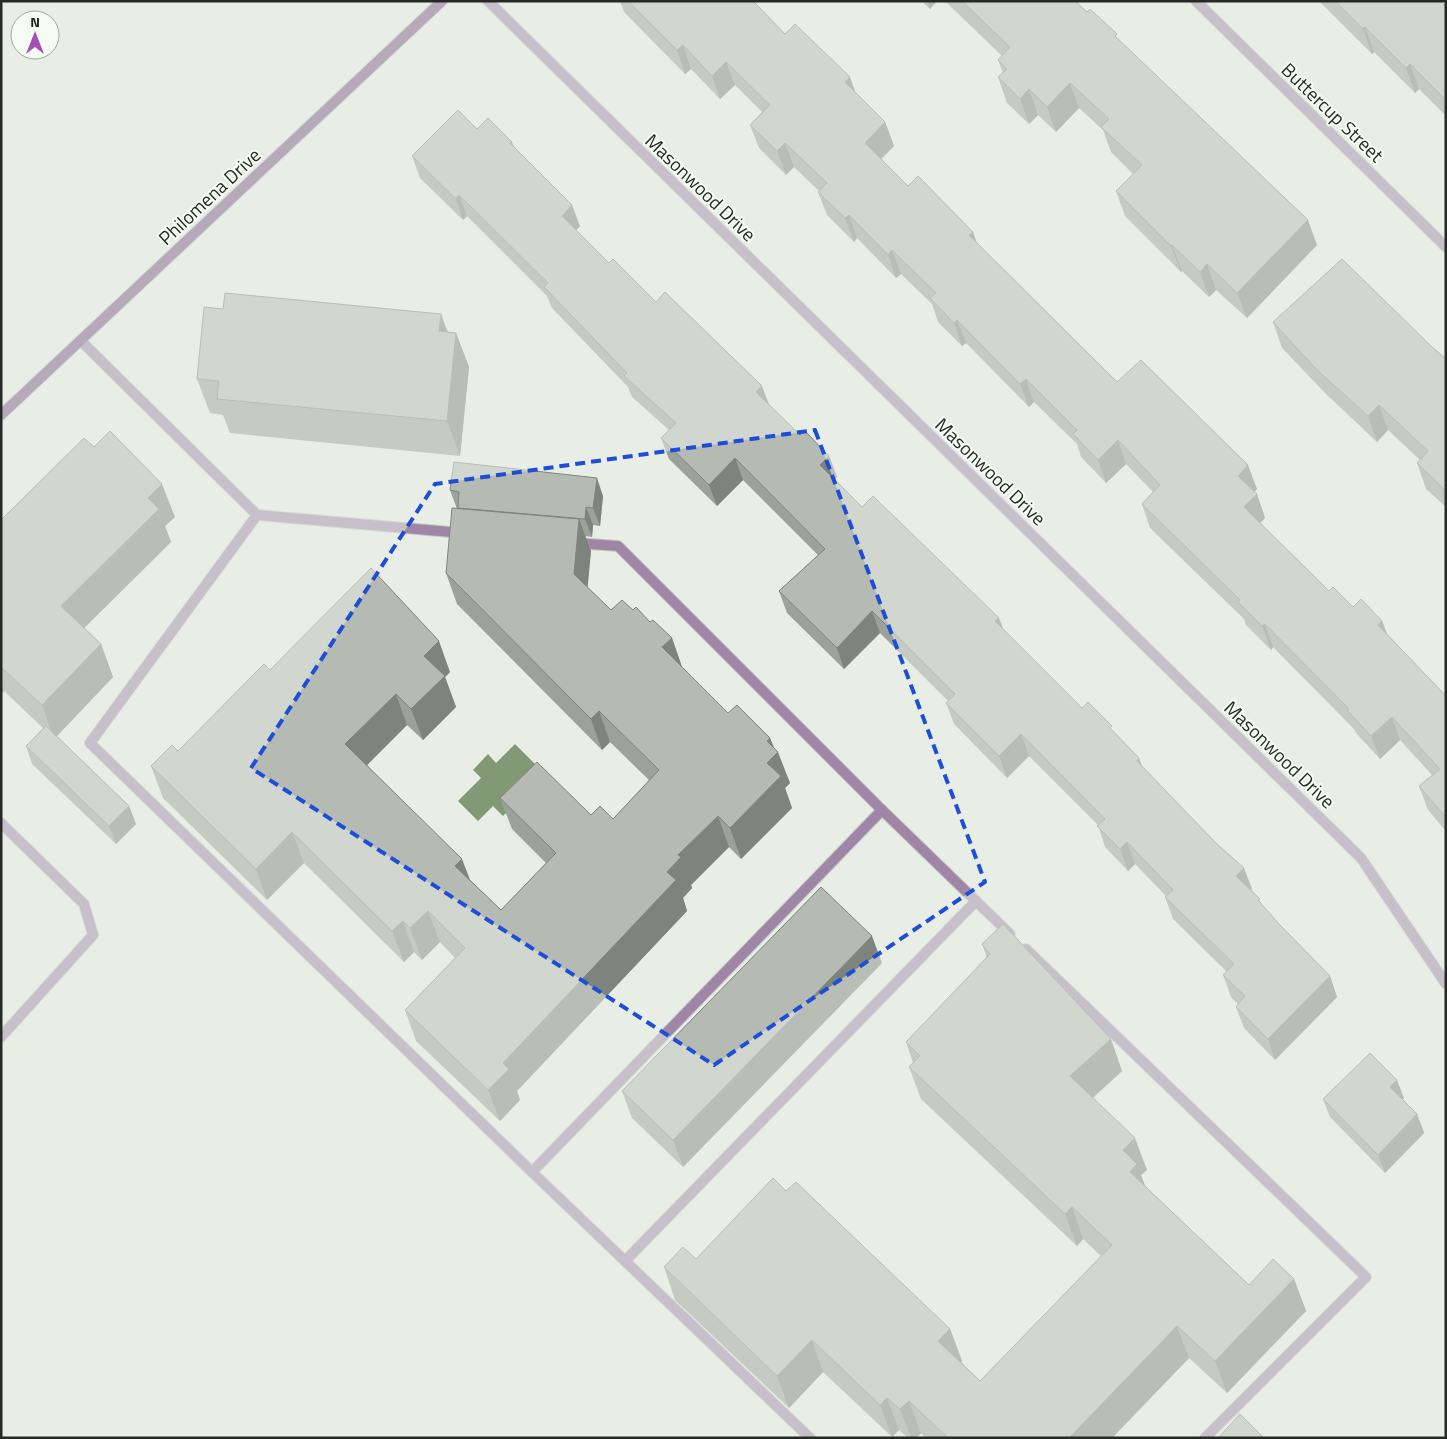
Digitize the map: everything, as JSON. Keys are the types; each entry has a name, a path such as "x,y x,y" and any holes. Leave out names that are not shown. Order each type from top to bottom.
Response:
{"street":[{"name":"Philomena Drive","path":"1,416 442,1"},
{"name":"Masonwood Drive","path":"488,1 1361,858 1446,984"},
{"name":"Buttercup Street","path":"1196,1 1446,247"},
{"path":"81,341 257,515 470,534"},
{"path":"257,515 90,743 532,1172 810,1438"},
{"path":"568,542 618,546 882,810 1366,1277 1205,1438"},
{"path":"532,1172 882,810"},
{"path":"1,823 84,904 93,935 1,1037"},
{"path":"625,1261 976,901"}],"highlighted area":[{"path":"815,430 985,882 714,1065 251,768 435,484"}],"shaded area":[{"path":"515,744 535,764 524,794 503,816 493,806 478,821 458,801 481,778 473,770 488,754 496,763"}],"building":[{"path":"628,1 753,1 785,34 795,24 850,77 845,82 885,122 865,143 908,186 918,176 973,232 969,235 1117,382 1141,360 1248,465 1238,476 1257,494 1244,507 1329,591 1333,587 1353,607 1361,599 1382,621 1378,625 1446,696 1446,817 1419,786 1440,769 1392,717 1371,736 1347,710 1349,709 1265,624 1262,626 1238,602 1240,600 1142,504 1160,485 1118,440 1098,460 1073,434 1077,430 1026,379 1020,384 957,320 954,323 930,298 936,293 892,250 888,255 849,215 845,218 818,192 827,183 785,143 777,151 750,125 770,105 726,62 712,76 683,45 677,50"},
{"path":"962,1 1075,1 1087,12 1090,9 1117,34 1115,36 1308,220 1237,293 1207,264 1200,272 1116,191 1142,165 1101,127 1109,119 1070,83 1047,107 1029,89 1020,99 998,77 1007,69 998,60 1010,47"},
{"path":"1335,1 1440,1 1446,7 1446,100 1410,64 1406,68 1365,27 1363,29"},
{"path":"458,110 477,129 488,118 512,142 510,143 572,205 562,216 609,263 613,259 656,302 665,292 762,386 756,392 800,435 805,431 829,456 820,465 862,507 873,496 999,618 995,621 1082,708 1088,702 1112,726 1110,728 1139,758 1137,761 1217,844 1244,868 1236,876 1260,899 1258,900 1279,924 1330,976 1268,1039 1236,1007 1245,996 1223,975 1234,964 1165,897 1173,890 1127,842 1120,849 1097,826 1105,819 1021,734 999,756 946,703 955,694 872,611 837,648 779,591 825,549 735,458 709,485 661,438 676,423 624,376 627,373 544,287 548,283 459,195 456,199 412,156"},
{"path":"1342,259 1446,359 1446,491 1417,463 1428,451 1379,405 1368,416 1316,369 1273,322"},
{"path":"225,293 441,314 439,331 456,333 447,421 217,399 219,381 197,379 204,307 223,309"},
{"path":"110,431 162,484 148,498 159,509 61,606 101,644 42,705 1,667 1,520 84,438 94,447"},
{"path":"454,462 597,478 593,508 586,507 585,519 458,508 459,492 450,490"},
{"path":"452,508 579,519 574,574 611,610 622,600 633,610 636,607 650,622 653,620 672,638 662,647 728,713 737,705 770,738 767,741 778,752 767,763 781,776 730,828 718,816 678,855 681,857 667,872 676,880 503,1063 509,1069 488,1090 405,1010 465,948 428,911 410,928 403,921 392,931 292,832 256,869 151,766 172,745 178,751 264,664 270,670 371,568 439,641 424,656 445,676 411,709 396,694 345,744 462,859 455,866 501,910 556,853 500,798 537,762 591,815 600,806 613,819 659,770 599,711 591,719 446,573"},
{"path":"46,726 129,806 109,826 26,746"},
{"path":"821,887 872,936 673,1140 622,1091"},
{"path":"1003,924 1111,1039 1070,1076 1135,1138 1123,1150 1137,1164 1130,1172 1249,1285 1273,1259 1294,1279 1215,1361 1177,1326 1069,1438 948,1438 909,1401 900,1409 887,1398 880,1405 812,1340 777,1376 664,1267 683,1247 696,1259 773,1178 786,1191 796,1182 950,1329 938,1341 980,1381 1112,1245 1072,1207 1065,1214 909,1067 920,1056 906,1042 990,954 982,944"},
{"path":"1370,1053 1397,1080 1390,1087 1417,1114 1378,1155 1323,1099"},
{"path":"1240,1414 1264,1438 1218,1438"}]}
